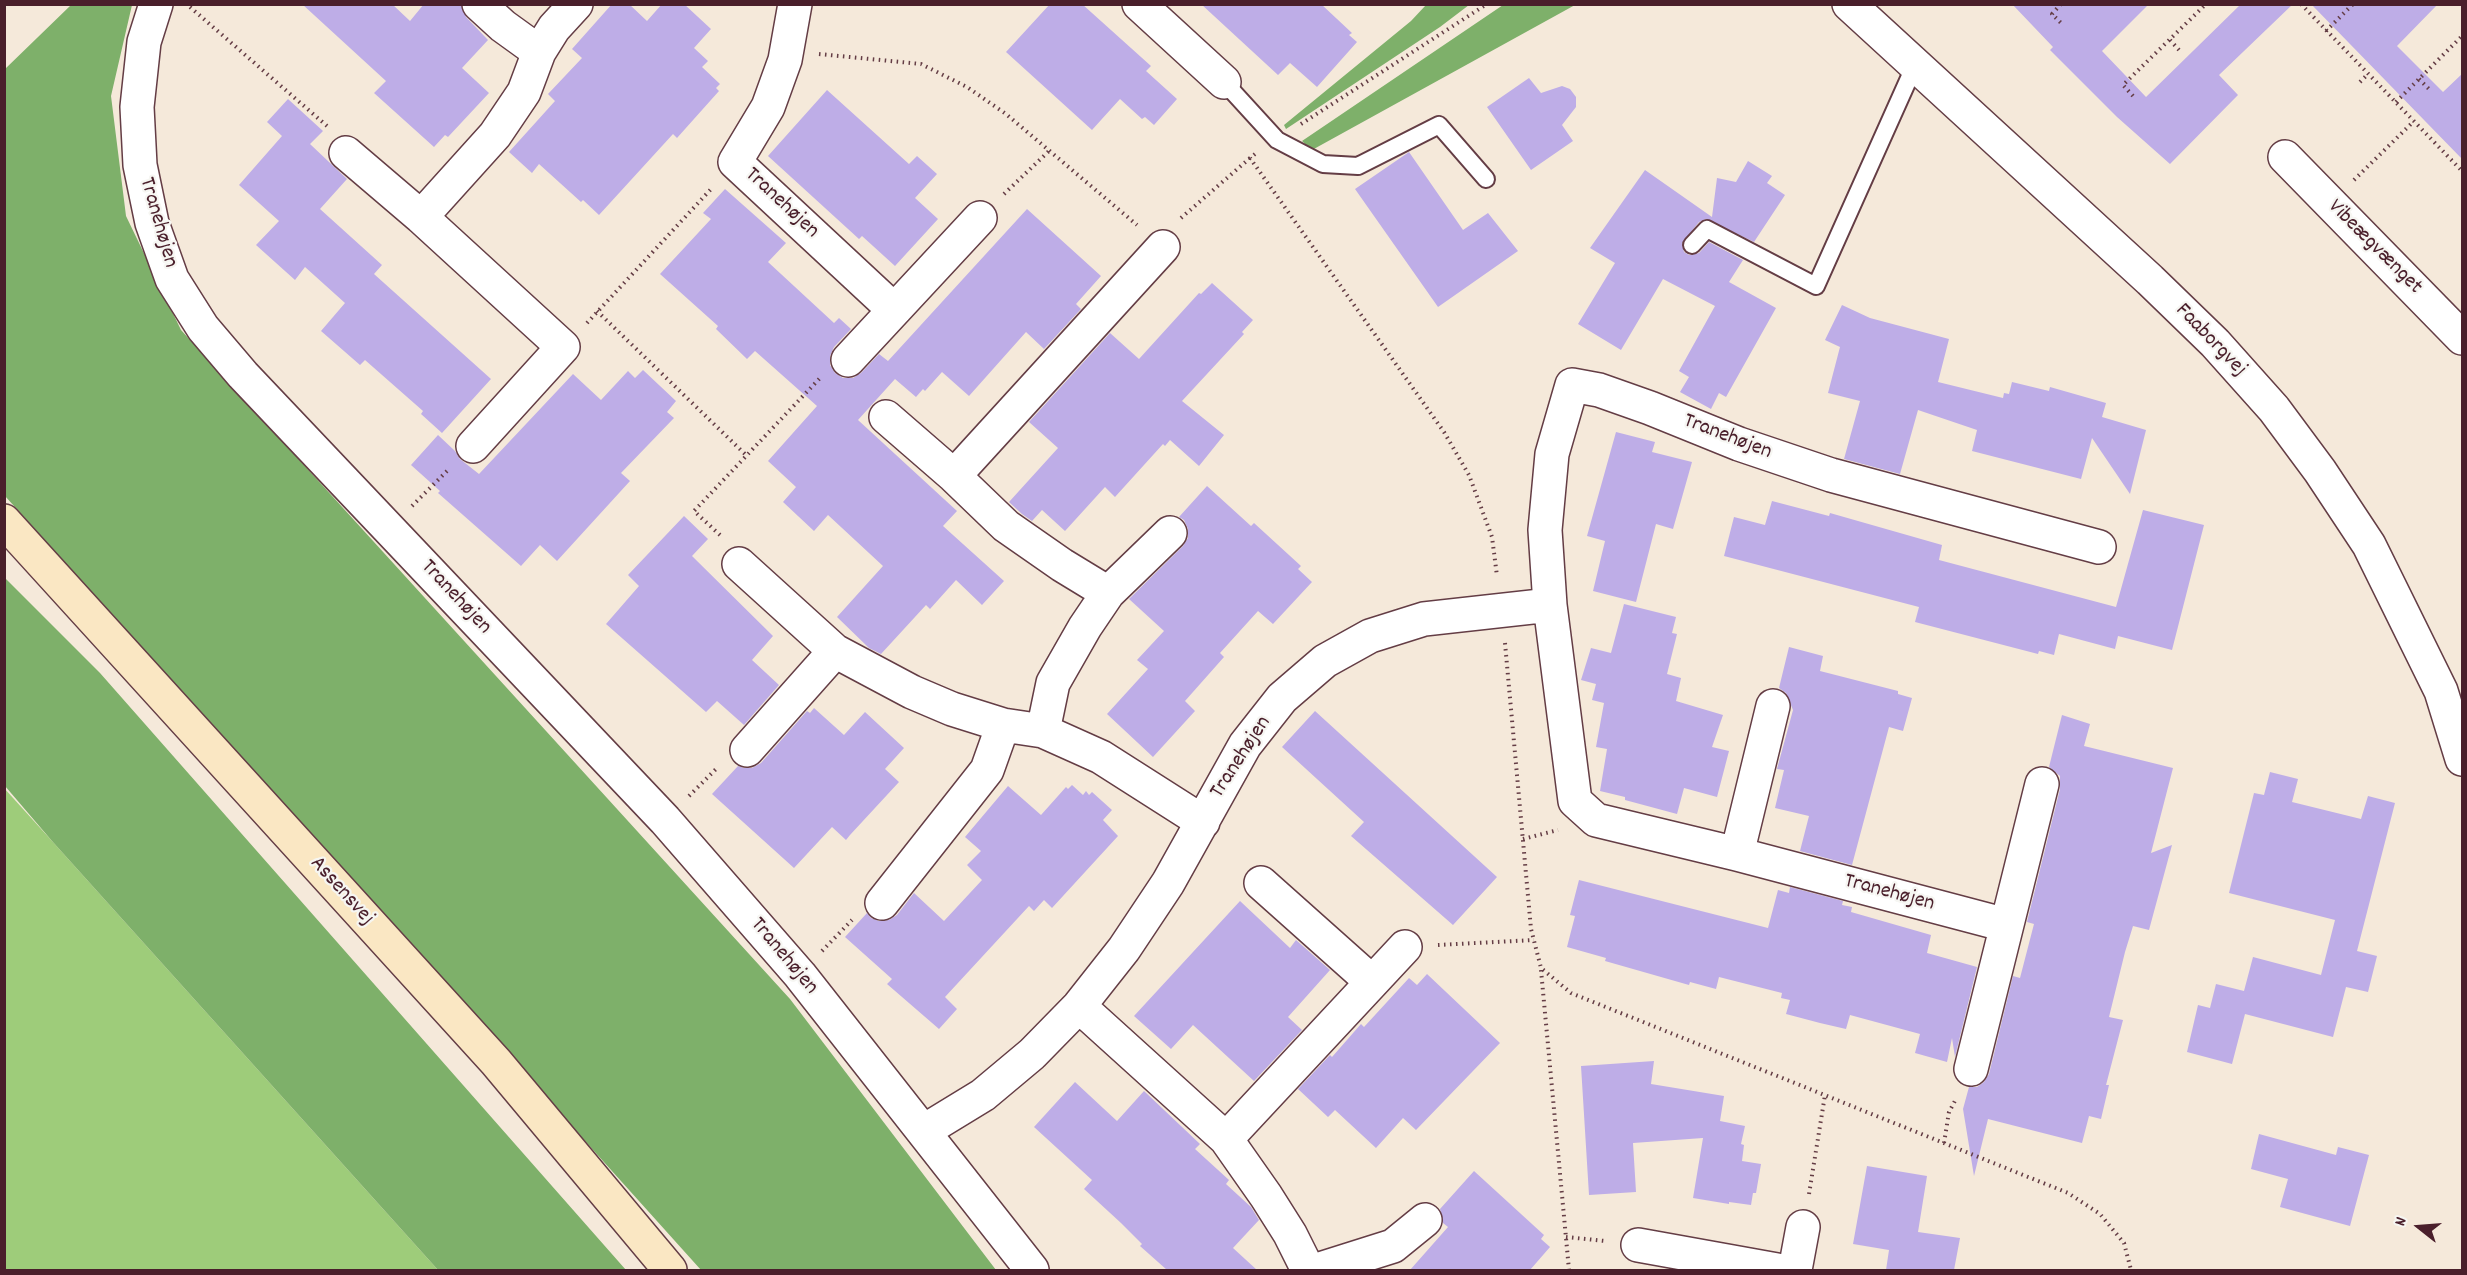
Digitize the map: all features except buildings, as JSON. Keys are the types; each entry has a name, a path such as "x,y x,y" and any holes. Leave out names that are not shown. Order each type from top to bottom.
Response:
{"main road":[{"name":"Assensvej","path":"4,520 496,1062 670,1270"}],"street":[{"name":"Tranehøjen","path":"156,4 144,42 136,107 140,165 152,223 172,279 203,328 236,367 665,820 800,975 1032,1270"},
{"path":"479,4 503,27 539,52"},
{"path":"421,217 495,135 524,92 539,52 554,28 576,4"},
{"path":"1138,4 1224,82"},
{"name":"Faaborgvej","path":"1849,4 2174,304 2214,343 2274,409 2320,471 2368,545 2440,691 2463,759"},
{"name":"Tranehøjen","path":"786,7 785,60 768,107 735,162 893,309"},
{"path":"346,153 421,217 563,347 473,446"},
{"name":"Vibeægvænget","path":"2285,157 2463,338"},
{"path":"848,360 980,218"},
{"path":"954,476 1159,244"},
{"name":"Tranehøjen","path":"2006,926 1737,854 1596,820 1575,801 1550,605 1545,530 1552,454 1572,385 1599,390 1739,444 1831,475 2099,547"},
{"path":"886,417 954,476 1006,526 1062,565 1108,593"},
{"path":"1043,731 1053,683 1108,593 1170,533"},
{"name":"Tranehøjen","path":"739,564 836,651 912,692 952,709 1003,725 1043,731 1101,757 1203,822"},
{"name":"Tranehøjen","path":"924,1131 983,1095 1032,1054 1079,1006 1124,949 1168,884 1245,745 1282,698 1325,661 1370,636 1424,619 1550,605"},
{"path":"747,750 836,651"},
{"path":"1737,854 1773,706"},
{"path":"882,903 987,770 1003,725"},
{"path":"1971,1068 2042,784"},
{"path":"1261,883 1372,982"},
{"path":"1226,1139 1405,947"},
{"path":"1079,1006 1226,1139 1290,1234 1308,1270"},
{"path":"1317,1270 1393,1246 1425,1220"},
{"path":"1795,1270 1803,1227"},
{"path":"1638,1245 1778,1270"}],"lane":[{"path":"1692,245 1707,229 1816,286 1915,65"},
{"path":"1224,82 1277,140 1323,164 1358,166 1439,125 1486,179"}],"path":[{"path":"187,4 335,133 346,153"},
{"path":"2061,4 2052,14 2061,24"},
{"path":"2133,96 2123,85 2206,4"},
{"path":"2301,4 2463,171"},
{"path":"2326,31 2353,4"},
{"path":"2396,102 2463,36"},
{"path":"2170,40 2179,50"},
{"path":"786,46 831,57 921,64 967,87 1006,114 1159,244 1250,158"},
{"path":"2360,82 2368,74"},
{"path":"2419,79 2429,90"},
{"path":"2330,204 2414,121"},
{"path":"980,218 1049,151"},
{"path":"563,347 735,162"},
{"path":"597,311 747,456"},
{"path":"739,564 743,556 694,511 836,361 848,360"},
{"path":"389,528 473,446"},
{"path":"665,820 741,743 747,750"},
{"path":"800,975 868,904 882,903"},
{"path":"1405,947 1534,940"},
{"path":"1541,968 1569,1270"},
{"path":"1944,1143 1949,1112 1971,1068"},
{"path":"1803,1227 1826,1095"}],"green space":[{"path":"71,5 132,5 111,96 126,216 181,330 790,999 996,1270 701,1270 5,496 4,70"},
{"path":"1426,5 1469,5 1440,27 1286,129 1284,125 1411,21"},
{"path":"1503,5 1575,5 1312,150 1302,141"},
{"path":"4,577 100,673 626,1270 438,1270 52,841 5,786"},
{"path":"4,788 52,841 438,1270 5,1270"}]}
